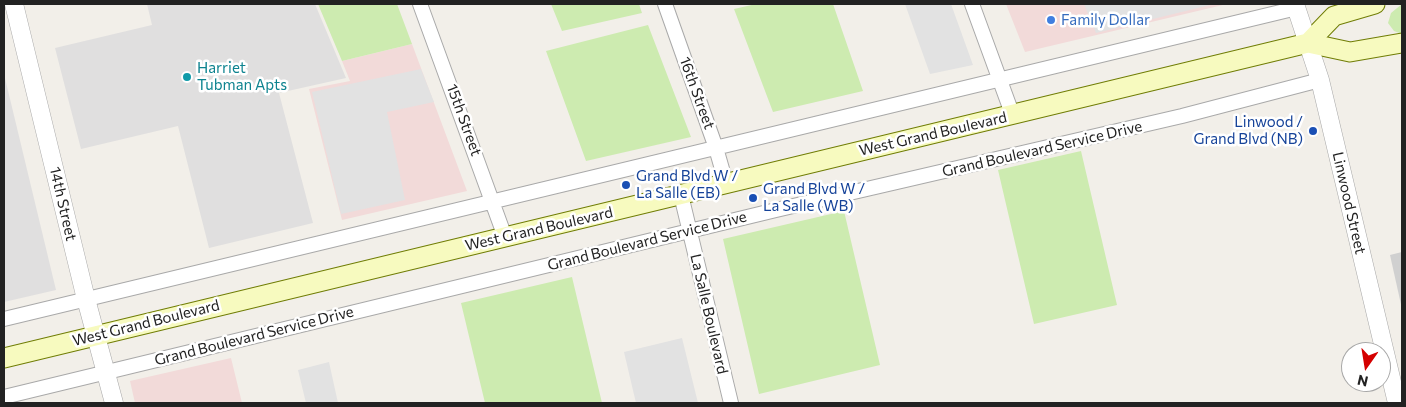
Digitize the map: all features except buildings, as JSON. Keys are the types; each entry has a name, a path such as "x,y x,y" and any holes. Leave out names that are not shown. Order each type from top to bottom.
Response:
{"main road":[{"path":"1308,43 1334,16 1375,4"},
{"name":"West Grand Boulevard","path":"4,358 726,183 1013,116 1308,43 1350,52 1402,43"}],"street":[{"name":"14th Street","path":"14,4 86,300 114,403"},
{"name":"15th Street","path":"420,4 506,237"},
{"name":"16th Street","path":"665,4 716,148 726,183"},
{"path":"972,4 1013,116"},
{"path":"4,319 1296,6"},
{"name":"Linwood Street","path":"1296,6 1320,80 1396,374 1397,403"},
{"name":"Grand Boulevard Service Drive","path":"4,397 689,231 1182,116 1320,80"},
{"name":"La Salle Boulevard","path":"681,195 731,403"}],"shaded area":[{"path":"147,4 315,4 346,78 279,93 313,223 209,248 178,126 81,149 55,48 152,25"},
{"path":"905,4 951,4 973,65 930,74"},
{"path":"1006,4 1227,4 1025,52"},
{"path":"1084,4 1214,4 1096,33"},
{"path":"412,44 467,191 342,220 309,89 350,81 342,61"},
{"path":"421,69 434,102 387,112 405,200 341,214 312,92"},
{"path":"4,74 56,290 4,302"},
{"path":"1402,252 1402,309 1390,255"},
{"path":"682,338 698,403 636,403 624,352"},
{"path":"231,358 242,403 135,403 130,381"},
{"path":"329,362 338,403 306,403 298,370"}],"green space":[{"path":"318,4 397,4 412,44 342,61"},
{"path":"551,4 639,4 642,13 562,31"},
{"path":"756,4 833,4 863,91 773,112 734,9"},
{"path":"1402,4 1402,34 1394,31 1388,23 1391,13"},
{"path":"648,25 691,137 586,161 546,51"},
{"path":"1081,151 1117,305 1034,324 998,170"},
{"path":"844,211 880,365 759,394 723,239"},
{"path":"572,277 602,403 485,403 461,303"}],"place":[{"name":"Family Dollar","path":"1051,20"},
{"name":"Harriet Tubman Apts","path":"187,77"},
{"name":"Linwood / Grand Blvd (NB)","path":"1313,131"},
{"name":"Grand Blvd W / La Salle (EB)","path":"626,185"},
{"name":"Grand Blvd W / La Salle (WB)","path":"753,198"}]}
